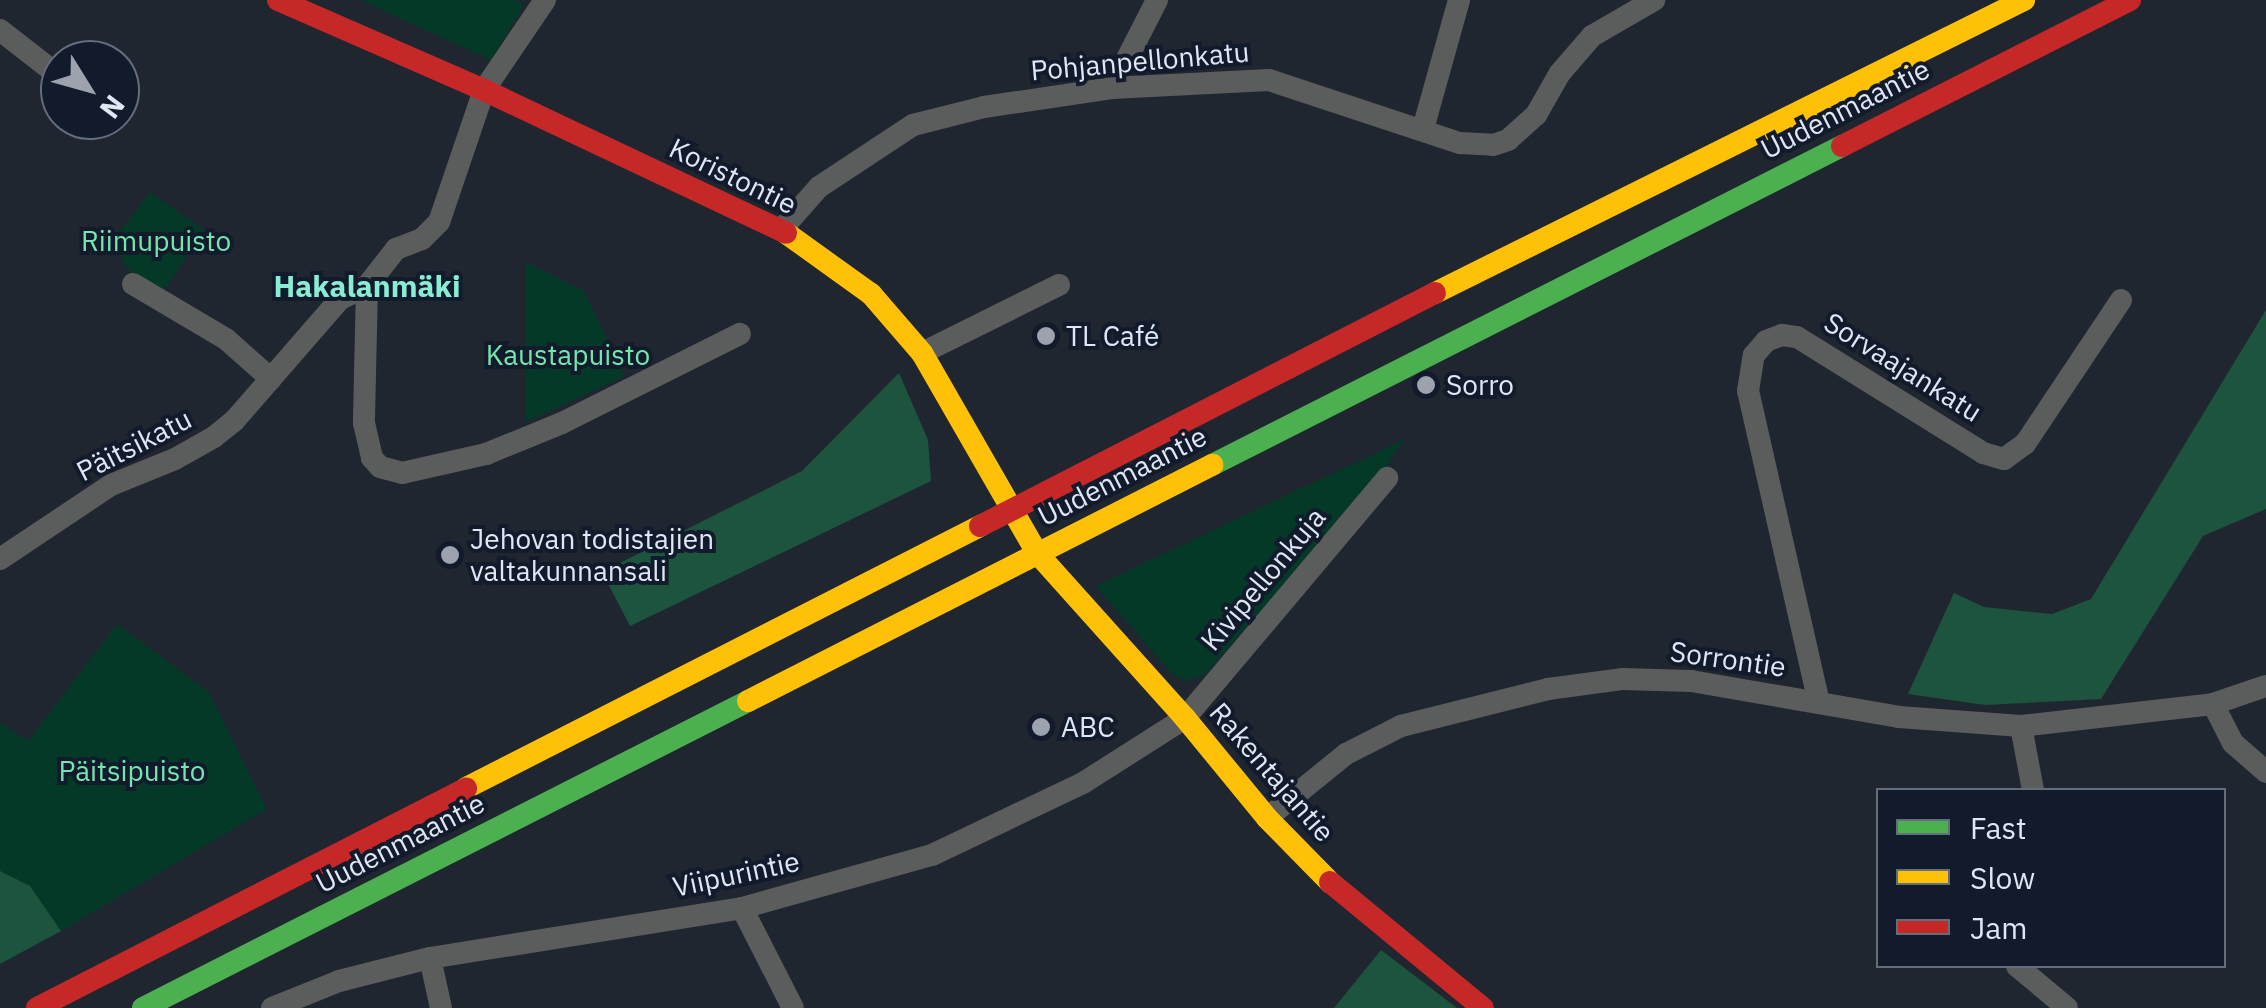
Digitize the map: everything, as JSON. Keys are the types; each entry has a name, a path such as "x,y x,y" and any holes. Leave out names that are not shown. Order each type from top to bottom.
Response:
{"main road":[{"name":"Koristontie","path":"278,0 484,90 781,230 871,294 922,353 1036,554"},
{"name":"Uudenmaantie","path":"38,1008 1530,244 2024,0"},
{"name":"Uudenmaantie","path":"143,1008 2130,0"},
{"name":"Rakentajantie","path":"1036,554 1185,718 1267,818 1340,892 1483,1008"}],"street":[{"name":"Päitsikatu","path":"0,558 110,485 175,459 214,437 271,380 340,298 366,286 396,249 422,239 440,222 484,90 545,0"},
{"path":"1112,88 1157,0"},
{"path":"1423,129 1459,0"},
{"name":"Pohjanpellonkatu","path":"781,230 819,188 913,125 984,106 1112,88 1269,80 1476,146 1508,140 1536,115 1560,72 1592,36 1654,0"},
{"path":"0,30 40,61"},
{"path":"133,284 226,339 271,380"},
{"path":"922,353 1059,285"},
{"path":"366,286 365,436 372,458 390,472 449,464 523,440 740,334"},
{"name":"Sorvaajankatu","path":"1818,703 1748,391 1754,355 1766,341 1782,334 1798,337 1983,453 2004,459 2025,444 2121,300"},
{"name":"Kivipellonkuja","path":"1185,718 1386,478"},
{"name":"Sorrontie","path":"1267,818 1346,754 1401,726 1548,689 1623,679 1667,679 1900,717 2021,726 2213,704 2266,686"},
{"path":"2213,704 2232,743 2266,772"},
{"name":"Viipurintie","path":"272,1008 339,981 430,958 742,908 932,855 1083,783 1185,718"},
{"path":"2021,726 2033,788"},
{"path":"742,908 793,1008"},
{"path":"430,958 442,1008"},
{"path":"2019,968 2067,1008"}],"green space":[{"path":"360,0 515,0 524,5 491,60"},
{"name":"Riimupuisto","path":"150,192 204,230 162,294 123,264 118,234"},
{"name":"Kaustapuisto","path":"526,262 584,291 625,376 526,422"},
{"path":"2266,310 2266,509 2203,536 2101,699 1985,705 1908,694 1954,593 1984,607 2052,614 2091,599"},
{"path":"899,373 928,440 931,481 630,626 602,572 802,471"},
{"path":"1405,439 1373,484 1205,674 1186,681 1173,675 1096,586"},
{"name":"Päitsipuisto","path":"117,624 209,692 267,809 61,931 30,886 0,871 0,722 28,741"},
{"path":"0,871 30,886 61,931 0,964"},
{"path":"1381,950 1457,1008 1334,1008"}],"traffic: fast":[{"path":"1212,465 1842,146"},
{"path":"143,1008 748,701"}],"traffic: slow":[{"path":"1435,293 2024,0"},
{"path":"786,233 871,294 922,353 1037,553 1185,718 1267,818 1330,882"},
{"path":"748,701 1212,465"},
{"path":"466,788 980,526"}],"traffic: jam":[{"path":"278,0 484,90 786,233"},
{"path":"1842,146 2130,0"},
{"path":"980,526 1435,293"},
{"path":"37,1008 466,788"},
{"path":"1330,882 1483,1008"}],"place":[{"name":"TL Café","path":"1046,336"},
{"name":"Sorro","path":"1426,385"},
{"name":"Jehovan todistajien valtakunnansali","path":"450,555"},
{"name":"ABC","path":"1041,727"}],"district":[{"name":"Hakalanmäki","path":"367,286"}]}
